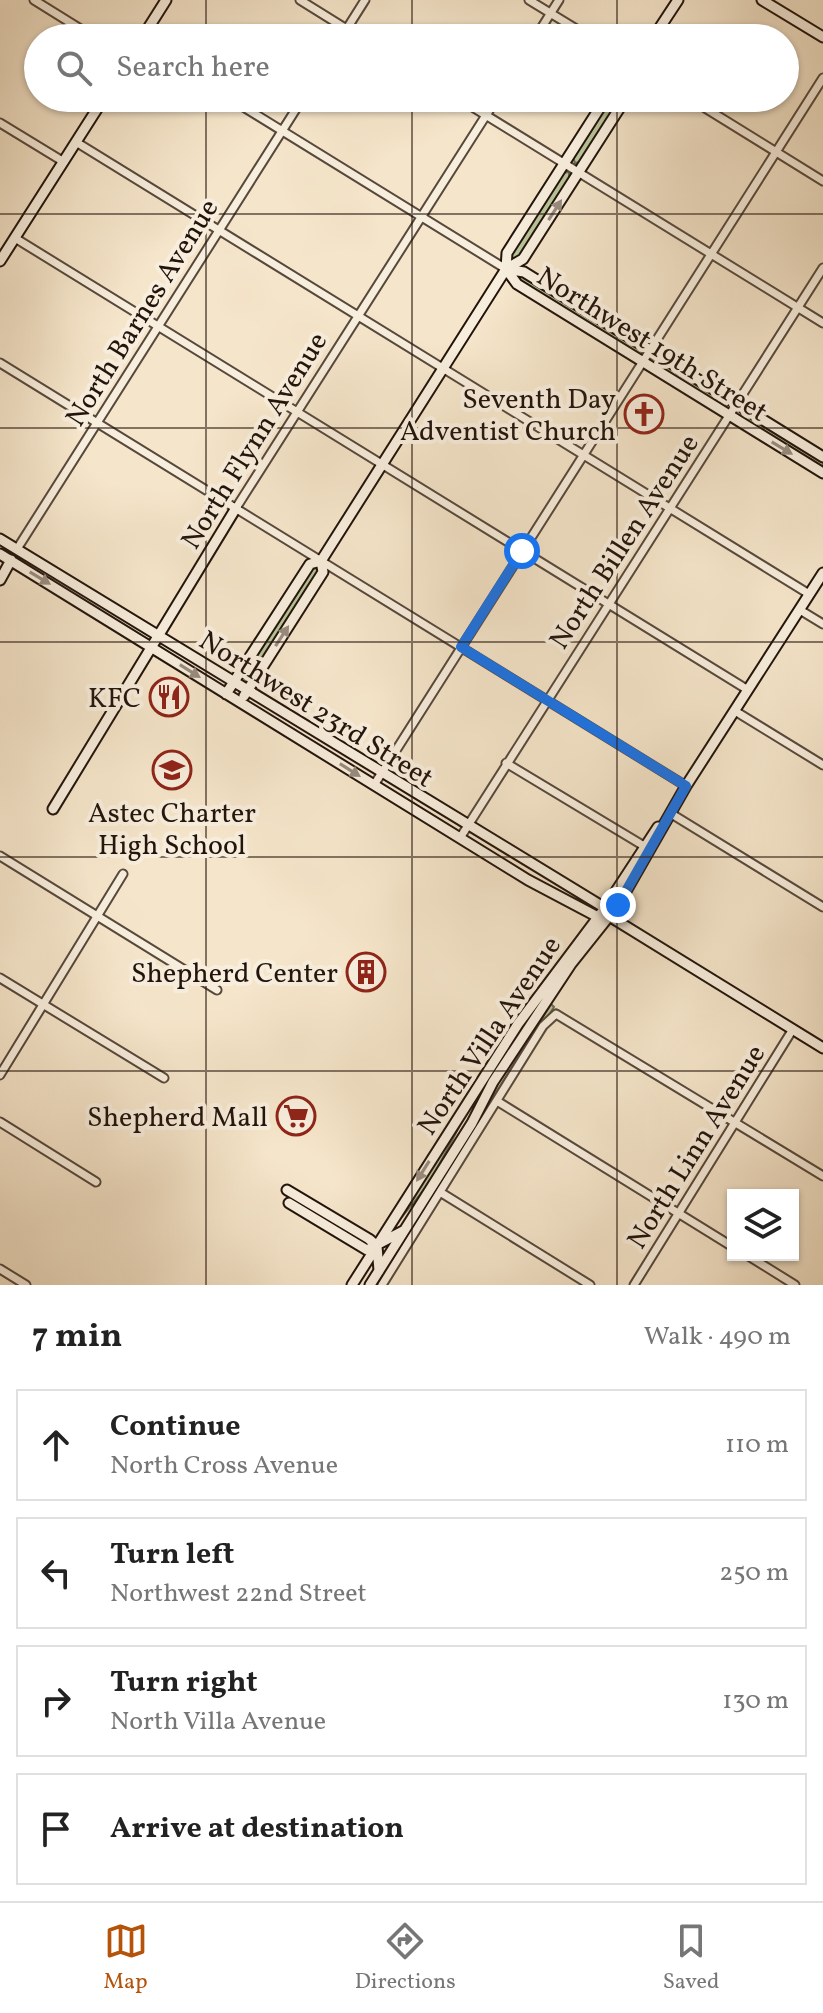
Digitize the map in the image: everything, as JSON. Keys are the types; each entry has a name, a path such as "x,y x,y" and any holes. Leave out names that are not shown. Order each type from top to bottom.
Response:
{"main road":[{"path":"151,24 166,0"},
{"path":"662,24 678,0"},
{"path":"762,0 823,37"},
{"path":"0,261 95,112"},
{"path":"506,269 507,253 597,112"},
{"path":"226,694 310,564 321,561 506,269 523,259 617,112"},
{"name":"Northwest 19th Street","path":"506,269 524,272 823,457"},
{"name":"Northwest 19th Street","path":"506,269 517,284 823,473"},
{"name":"North Flynn Avenue","path":"53,809 153,647 156,634 236,508"},
{"path":"0,541 11,560"},
{"name":"Northwest 23rd Street","path":"0,541 76,584 452,818 565,884 604,914 823,1048"},
{"name":"Northwest 23rd Street","path":"0,554 528,880 604,914"},
{"path":"11,560 30,557"},
{"path":"0,580 11,560"},
{"path":"240,702 323,572 321,561"},
{"name":"North Villa Avenue","path":"370,1285 472,1123 493,1082 823,573"},
{"path":"68,596 76,584"},
{"path":"104,617 110,606"},
{"path":"297,737 303,726"},
{"path":"416,795 433,822 452,818"},
{"name":"North Villa Avenue","path":"352,1285 528,1009 604,914 644,846 669,814"},
{"path":"495,859 502,847"},
{"path":"528,880 535,867"},
{"path":"558,896 565,884"},
{"path":"472,1123 468,1102 493,1082"},
{"path":"287,1190 377,1246"},
{"path":"289,1203 367,1250 404,1231"},
{"path":"377,1246 379,1271"}],"street":[{"path":"34,0 73,24"},
{"path":"300,0 339,24"},
{"path":"350,24 365,0"},
{"path":"529,0 569,24"},
{"path":"544,24 559,0"},
{"path":"374,785 823,78"},
{"name":"Northwest 19th Street","path":"251,112 506,269"},
{"name":"North Barnes Avenue","path":"17,549 294,112"},
{"path":"481,112 823,323"},
{"name":"North Flynn Avenue","path":"236,508 488,112"},
{"path":"712,112 823,181"},
{"path":"0,123 64,162"},
{"path":"76,142 809,594"},
{"path":"15,238 748,690"},
{"name":"North Billen Avenue","path":"460,838 823,268"},
{"path":"0,363 686,786"},
{"path":"800,610 823,624"},
{"path":"735,711 823,765"},
{"path":"506,763 644,846"},
{"path":"669,814 823,907"},
{"path":"0,856 217,990"},
{"path":"0,1075 123,874"},
{"path":"0,978 164,1078"},
{"name":"North Villa Avenue","path":"383,1285 548,1018 561,1014 736,1122"},
{"name":"North Linn Avenue","path":"634,1285 793,1029"},
{"path":"497,1101 727,1243"},
{"path":"0,1122 96,1182"},
{"path":"736,1122 823,1176"},
{"path":"440,1192 590,1285"},
{"path":"757,1261 795,1285"},
{"path":"0,1269 26,1285"}],"green space":[{"path":"600,112 614,112 580,162 575,163 573,157"},
{"path":"569,172 569,182 521,257 512,260 511,250 561,173"},
{"path":"521,275 641,349 642,353 637,355 518,281"},
{"path":"651,358 726,402 727,407 650,362"},
{"path":"742,412 823,461 823,469 738,417"},
{"path":"314,563 322,568 249,681 245,681 243,676"},
{"path":"551,1004 554,1007 376,1285"},
{"path":"466,1114 430,1182 394,1227"}],"place":[{"name":"Seventh Day Adventist Church","path":"644,414"},
{"name":"KFC","path":"169,697"},
{"name":"Astec Charter High School","path":"172,770"},
{"name":"Shepherd Center","path":"366,972"},
{"name":"Shepherd Mall","path":"296,1116"}],"route":[{"path":"522,551 461,647 686,786 618,905"}]}
